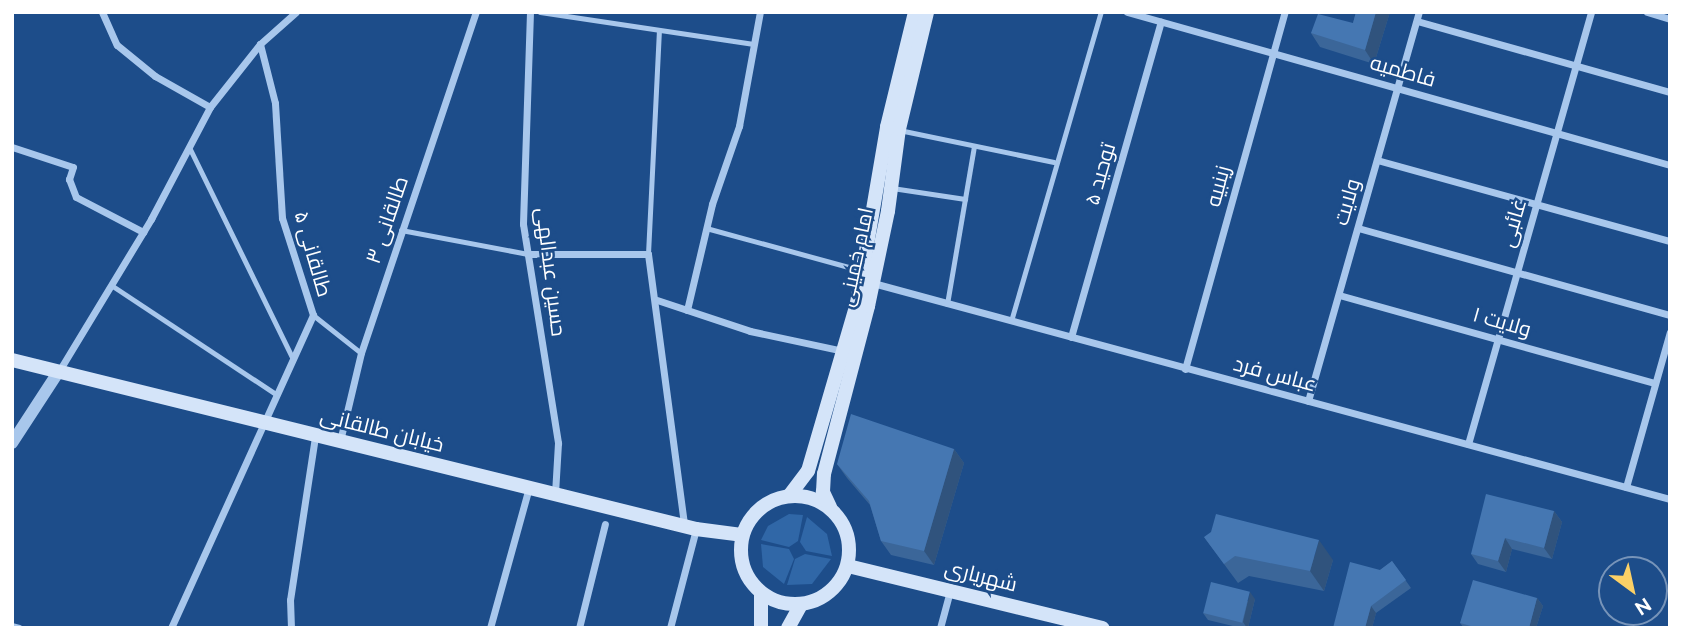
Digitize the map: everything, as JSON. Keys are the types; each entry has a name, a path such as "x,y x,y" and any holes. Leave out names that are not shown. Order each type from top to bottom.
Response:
{"main road":[{"name":"امام خمینی","path":"789,496 807,471 844,351 863,271 887,127 915,12"},
{"name":"امام خمینی","path":"830,507 823,492 824,474 872,283 899,130 927,12"},
{"name":"خیابان طالقانی","path":"12,360 690,527 742,535"},
{"path":"789,496 810,498 830,507 843,524 850,544 848,566 838,584 822,598 801,605 780,603 761,593 743,567 742,535 760,509 789,496"},
{"name":"شهریاری","path":"848,566 950,590 1068,623 1103,628"},
{"path":"761,593 761,628"},
{"path":"788,628 801,605"}],"street":[{"path":"102,12 117,45 155,76 210,107"},
{"path":"12,443 60,371 144,232 210,107 260,44 296,12"},
{"name":"طالقانی ۳","path":"340,442 361,354 476,12"},
{"name":"حسین عبدالهی","path":"530,12 523,224 558,443 555,493"},
{"path":"687,310 706,228 739,126 760,12"},
{"name":"فاطمیه","path":"1127,12 1670,165"},
{"name":"زینبیه","path":"1185,369 1285,12"},
{"name":"ولایت","path":"1308,401 1419,12"},
{"name":"غائبی","path":"1468,444 1591,12"},
{"path":"1647,12 1670,19"},
{"path":"1417,21 1670,92"},
{"name":"توحید ۵","path":"1071,337 1161,22"},
{"name":"طالقانی ۵","path":"171,628 313,314 282,218 275,103 260,44"},
{"path":"12,146 73,167 69,180 76,197 144,232"},
{"path":"1377,160 1670,242"},
{"path":"1357,228 1670,315"},
{"path":"528,254 648,254 690,527 670,628"},
{"name":"عباس فرد","path":"872,283 1670,499"},
{"name":"ولایت ۱","path":"1339,295 1655,383"},
{"path":"657,300 750,331 844,351"},
{"path":"1626,487 1670,332"},
{"path":"291,628 290,600 315,436"},
{"path":"490,628 529,487"},
{"path":"579,628 605,524"},
{"path":"940,628 950,590"},
{"path":"12,625 19,628"}],"lane":[{"path":"540,12 754,44"},
{"path":"1011,321 1054,162 1101,12"},
{"path":"648,254 659,30"},
{"path":"899,130 1054,162"},
{"path":"947,304 974,146"},
{"path":"189,147 293,359"},
{"path":"891,187 965,200"},
{"path":"706,228 863,271"},
{"path":"401,230 528,254"},
{"path":"111,285 277,395"},
{"path":"313,314 361,354"}],"shaded area":[{"path":"789,514 803,515 798,541 789,547 761,540 768,526"},
{"path":"807,517 827,534 832,556 806,551 800,542"},
{"path":"761,544 789,549 794,559 784,584 763,567"},
{"path":"805,554 831,559 812,584 787,585 795,559"}],"building":[{"path":"1356,12 1376,12 1365,50 1311,33 1318,14 1353,23"},
{"path":"851,414 954,449 924,551 881,541 869,501 837,464"},
{"path":"1486,494 1554,511 1544,548 1505,538 1498,561 1471,554"},
{"path":"1216,514 1319,540 1310,571 1235,556 1224,564 1204,537 1211,532"},
{"path":"1392,561 1406,580 1371,606 1365,628 1333,628 1350,562 1380,570"},
{"path":"1473,580 1537,598 1529,628 1478,628 1460,623"},
{"path":"1211,582 1250,592 1242,623 1203,613"}]}
